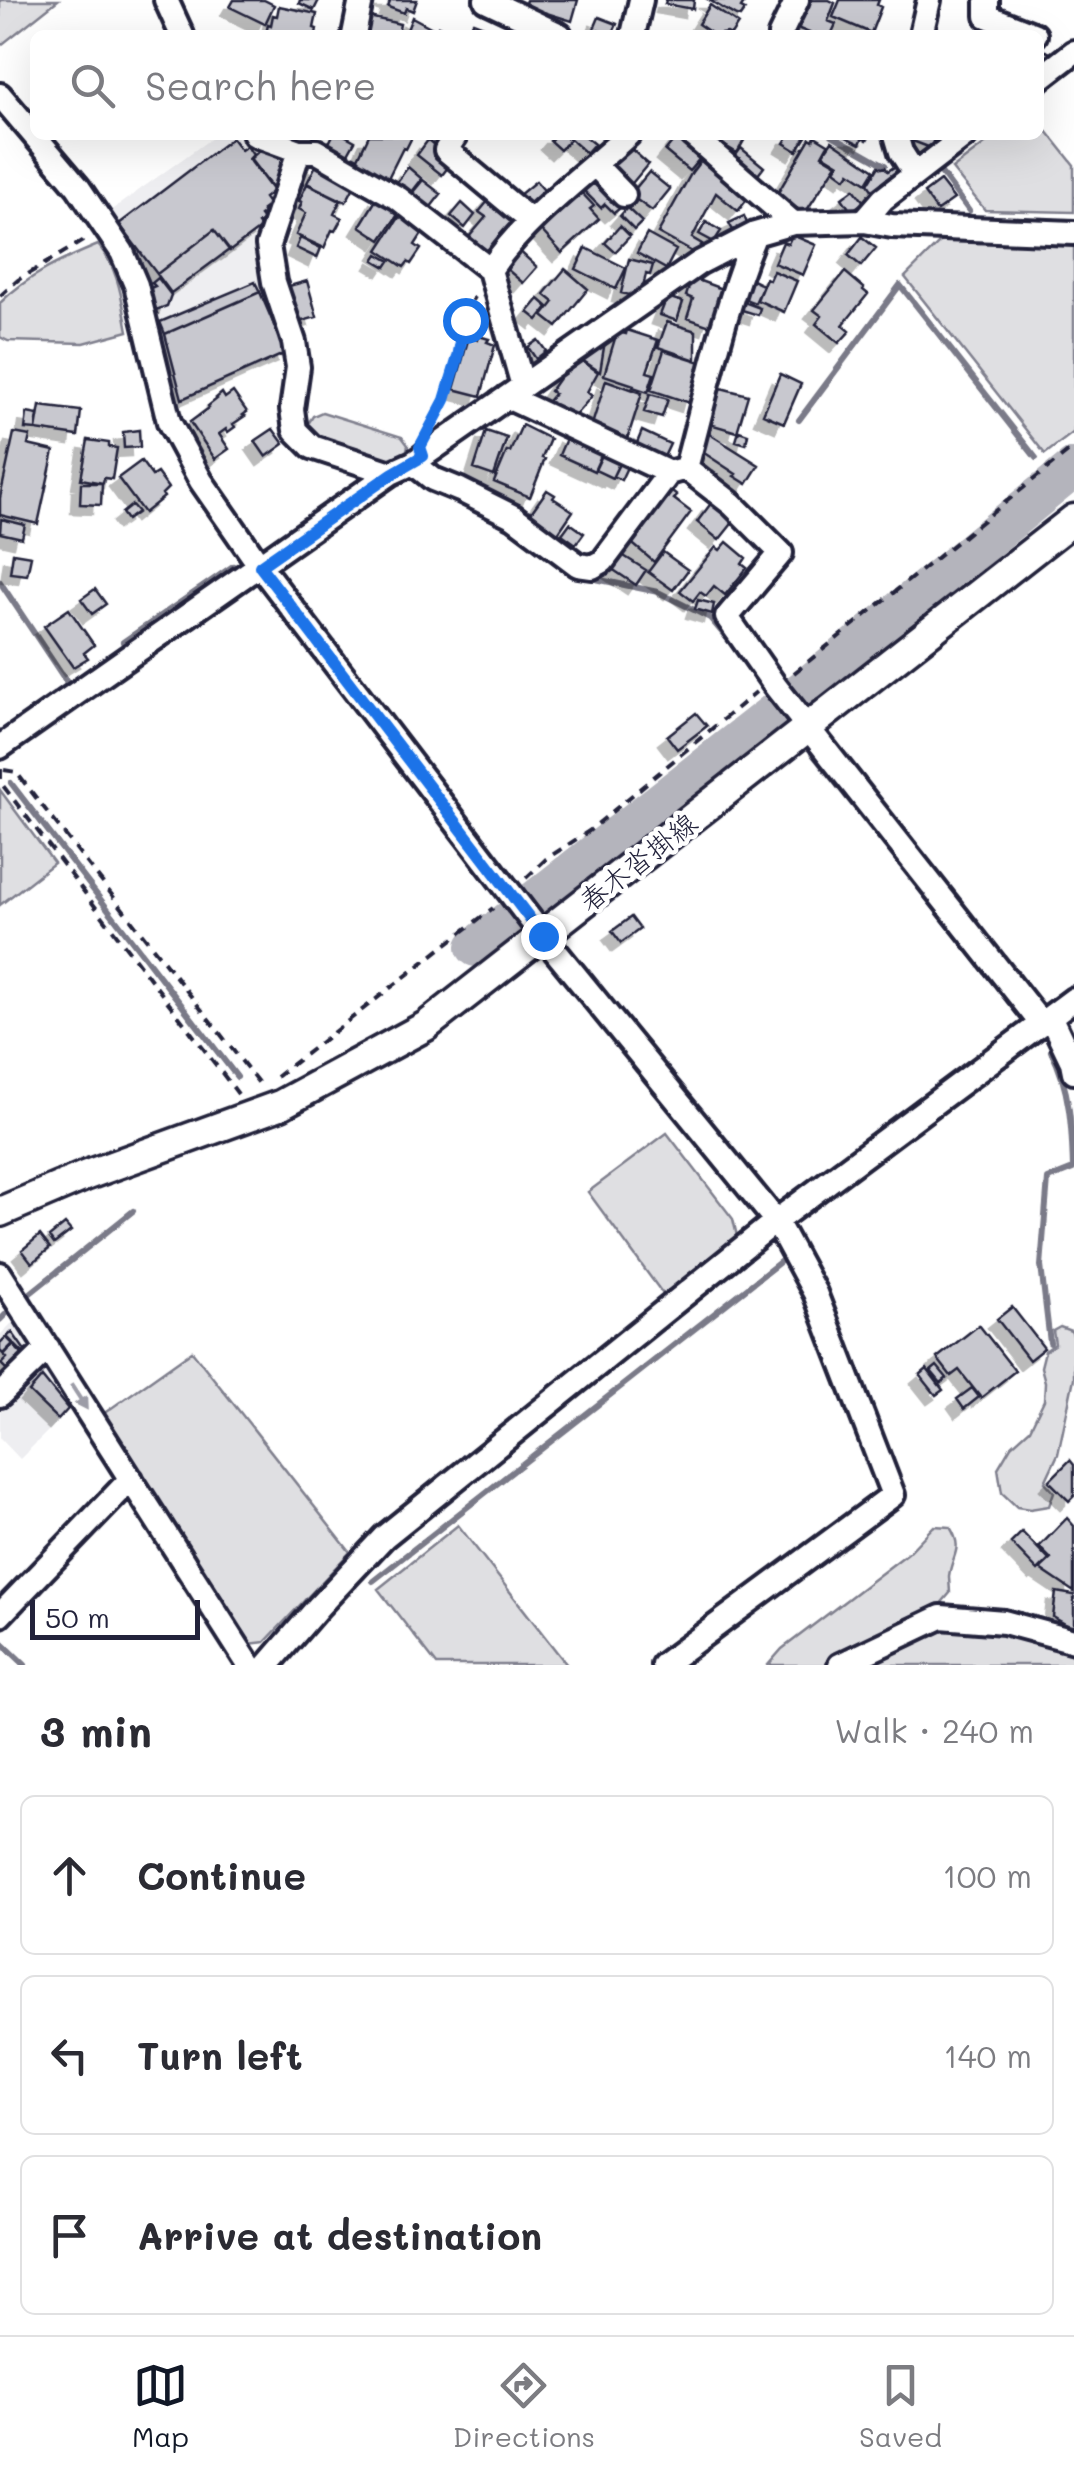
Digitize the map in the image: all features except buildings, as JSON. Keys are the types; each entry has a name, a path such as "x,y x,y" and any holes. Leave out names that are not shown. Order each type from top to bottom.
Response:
{"main road":[{"name":"春木沓掛線","path":"0,1212 87,1175 265,1110 426,1026 1074,519"}],"street":[{"path":"166,0 180,30"},
{"path":"355,30 360,0"},
{"path":"634,30 641,0"},
{"path":"782,30 797,0"},
{"path":"922,30 929,0"},
{"path":"988,0 987,16 1022,30"},
{"path":"497,2 525,28"},
{"path":"1044,39 1074,51 1044,75"},
{"path":"0,95 30,131"},
{"path":"38,140 107,226 122,252 136,285 170,422 202,481 260,566 543,936 776,1221 814,1293 893,1494 663,1665"},
{"path":"282,140 313,146 398,198 492,277"},
{"path":"453,140 446,150 531,221"},
{"path":"515,392 492,277 502,252 622,140"},
{"path":"699,140 793,223"},
{"path":"897,140 915,174"},
{"path":"864,221 883,200 959,140"},
{"path":"313,146 268,245 274,282 298,366 292,410 295,430 312,447 392,474"},
{"path":"595,165 624,194"},
{"path":"0,748 700,263 754,234 793,223 864,221 892,226 1074,233"},
{"path":"418,459 433,480 514,517 578,565 592,568 603,561 678,470 754,234"},
{"path":"515,392 678,470 732,504 781,552 727,616 776,688 1046,1020 1074,1072"},
{"path":"268,1665 384,1537 776,1221 1074,998"},
{"path":"4,1280 249,1665"},
{"path":"0,1395 48,1348"},
{"path":"0,1614 131,1478"},
{"path":"840,1665 941,1617 1004,1622 1074,1642"}],"path":[{"path":"0,296 18,280 107,226"},
{"path":"418,459 420,447 445,400 471,302 492,277"},
{"path":"776,688 1074,447"},
{"path":"0,768 16,772 265,1110 1,783 0,768"}],"shaded area":[{"path":"0,0 58,0 0,46"},
{"path":"1044,127 1074,165 1074,212 985,210 952,169 990,140 1044,140"},
{"path":"209,140 245,140 288,157 257,241 261,279 288,355 178,403 137,260 110,211"},
{"path":"941,241 1074,242 1074,432 1045,454 905,277"},
{"path":"98,245 115,275 128,331 84,343 8,341 0,337 0,303 34,276"},
{"path":"322,412 402,437 408,445 405,459 392,462 319,438 308,424"},
{"path":"0,790 54,863 0,905"},
{"path":"667,1133 733,1219 739,1245 668,1301 588,1192"},
{"path":"18,1317 75,1404 20,1459 0,1438 0,1335"},
{"path":"1060,1327 1071,1331 1074,1337 1074,1378 1058,1454 1045,1482 1054,1492 1049,1506 1017,1507 1002,1493 998,1468 1011,1446 1030,1429 1044,1400 1041,1367 1045,1351 1055,1344 1053,1331"},
{"path":"192,1351 350,1552 265,1642 249,1644 103,1414"},
{"path":"458,1525 567,1665 437,1665 378,1589"},
{"path":"934,1526 950,1527 957,1547 949,1576 950,1593 938,1607 829,1665 768,1665 782,1649 908,1553"},
{"path":"939,1625 1003,1629 1073,1649 1074,1665 876,1665 881,1655"}],"waterway":[{"path":"1044,89 1074,67"},
{"path":"841,140 885,165"},
{"path":"959,154 978,140"},
{"path":"945,165 939,170 969,211"},
{"path":"799,420 900,285 1036,458"},
{"path":"476,947 807,687 1074,468"},
{"path":"123,642 233,566"},
{"path":"586,577 658,592 710,618 736,649"},
{"path":"0,582 66,681"},
{"path":"769,698 788,722"},
{"path":"812,753 1018,1013"},
{"path":"11,783 237,1077"},
{"path":"1050,1343 1041,1266 1048,1179 1073,1169 1066,1094 1051,1051"},
{"path":"23,1299 133,1211"},
{"path":"373,1581 781,1261"},
{"path":"0,1320 13,1307"},
{"path":"0,1641 25,1665"}],"route":[{"path":"465,320 445,400 420,447 423,456 260,566 543,936"}]}
